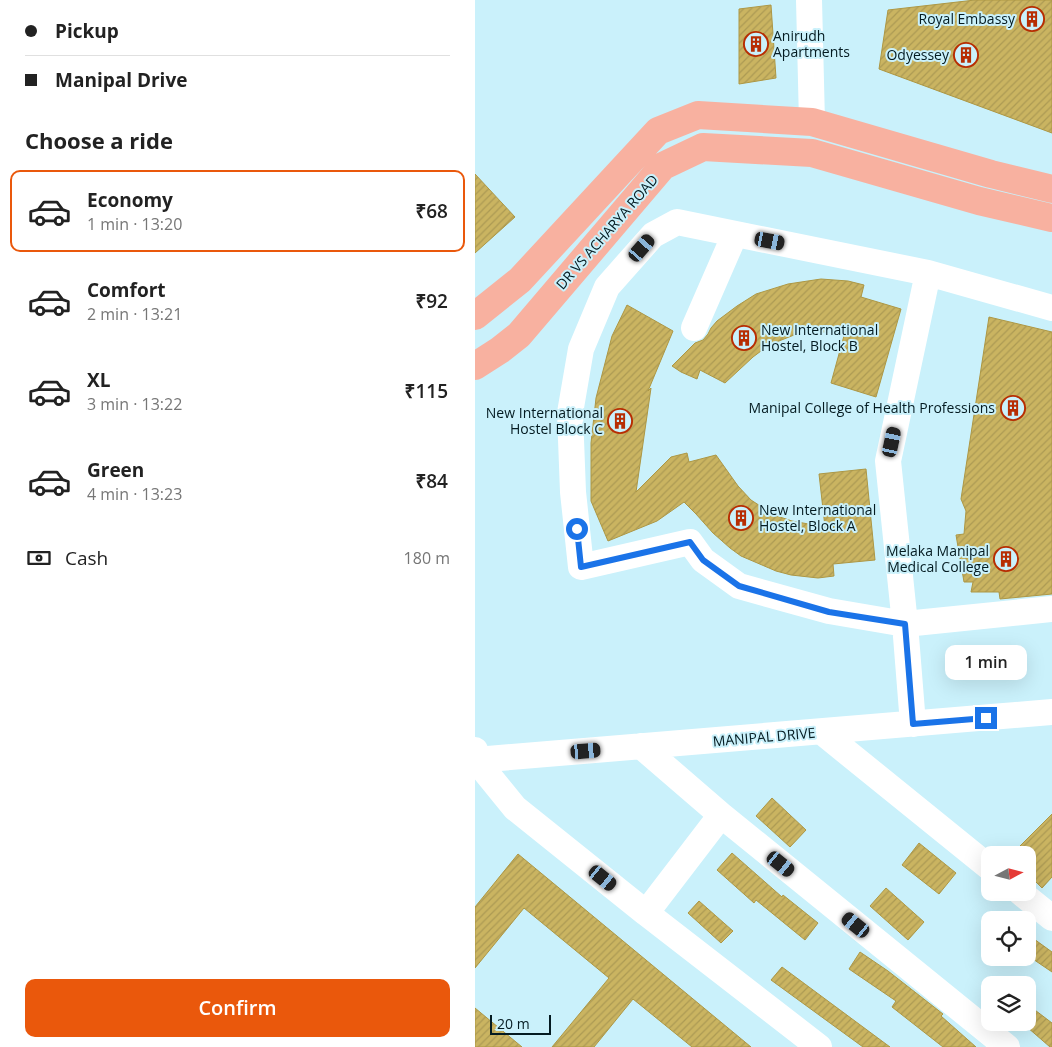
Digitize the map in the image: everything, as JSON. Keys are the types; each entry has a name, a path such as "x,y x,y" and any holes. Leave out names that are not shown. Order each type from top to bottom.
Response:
{"main road":[{"path":"475,316 520,280 658,131 698,115 812,122 991,174 1052,189"},
{"name":"DR VS ACHARYA ROAD","path":"475,366 519,335 663,166 703,147 812,153 979,201 1052,218"},
{"path":"979,201 991,174"}],"street":[{"path":"809,0 812,122"},
{"path":"1052,308 928,272 677,222 653,235 607,287 581,350 570,413 573,492 581,567 690,542 703,560 739,586 829,612 905,624 1052,609"},
{"path":"694,328 735,234"},
{"path":"913,724 888,461 928,272"},
{"name":"MANIPAL DRIVE","path":"475,756 641,746 1052,712"},
{"path":"822,732 981,861"},
{"path":"641,746 721,815 1007,1047"},
{"path":"475,756 515,808 819,1047"},
{"path":"647,913 721,815"},
{"path":"1031,901 1052,918"}],"building":[{"name":"Odyessey","path":"975,0 1052,0 1052,133 879,69 888,10"},
{"name":"Anirudh Apartments","path":"771,5 776,78 739,84 739,9"},
{"path":"475,174 515,217 475,253"},
{"name":"New International Hostel, Block B","path":"821,279 848,281 864,285 861,297 901,309 876,397 831,383 845,332 812,332 794,335 769,345 725,383 700,370 697,379 672,366 695,343 703,340 717,321 756,294 788,284"},
{"path":"627,305 673,331 648,391 651,388 636,492 671,457 687,453 689,462 716,455 738,486 751,500 774,515 792,521 825,527 819,474 866,469 875,560 833,564 834,576 818,578 776,571 741,556 730,548 684,502 657,521 608,541 591,501 591,443 596,398 612,336"},
{"path":"989,317 1052,332 1052,594 1000,599 999,592 971,592 973,582 964,582 956,535 964,534 966,511 961,499"},
{"path":"772,798 806,830 790,847 756,816"},
{"path":"1052,814 1052,877 1042,888 1036,882 1036,846 1020,846"},
{"path":"919,843 956,873 939,894 902,865"},
{"path":"732,853 782,897 783,895 818,923 805,940 756,900 754,903 717,870"},
{"path":"518,854 751,1047 692,1047 633,999 594,1047 552,1047 609,978 524,908 475,968 475,907"},
{"path":"886,888 924,922 908,940 870,906"},
{"path":"699,901 733,931 721,943 688,913"},
{"path":"1036,940 1052,952 1052,972 1036,961"},
{"path":"860,952 888,971 943,1014 941,1016 976,1047 943,1047 892,1007 896,1001 849,969"},
{"path":"782,967 890,1047 863,1047 771,980"},
{"path":"475,1008 522,1047 475,1047"},
{"path":"1036,1011 1052,1023 1052,1047 1032,1031 1036,1031"}],"place":[{"name":"Royal Embassy","path":"1032,19"},
{"name":"Anirudh Apartments","path":"756,44"},
{"name":"Odyessey","path":"966,55"},
{"name":"New International Hostel, Block B","path":"744,338"},
{"name":"Manipal College of Health Professions","path":"1013,408"},
{"name":"New International Hostel Block C","path":"620,421"},
{"name":"New International Hostel, Block A","path":"741,518"},
{"name":"Melaka Manipal Medical College","path":"1006,559"}],"route":[{"path":"577,529 581,567 690,542 703,560 739,586 829,612 905,624 913,724 986,718"}]}
